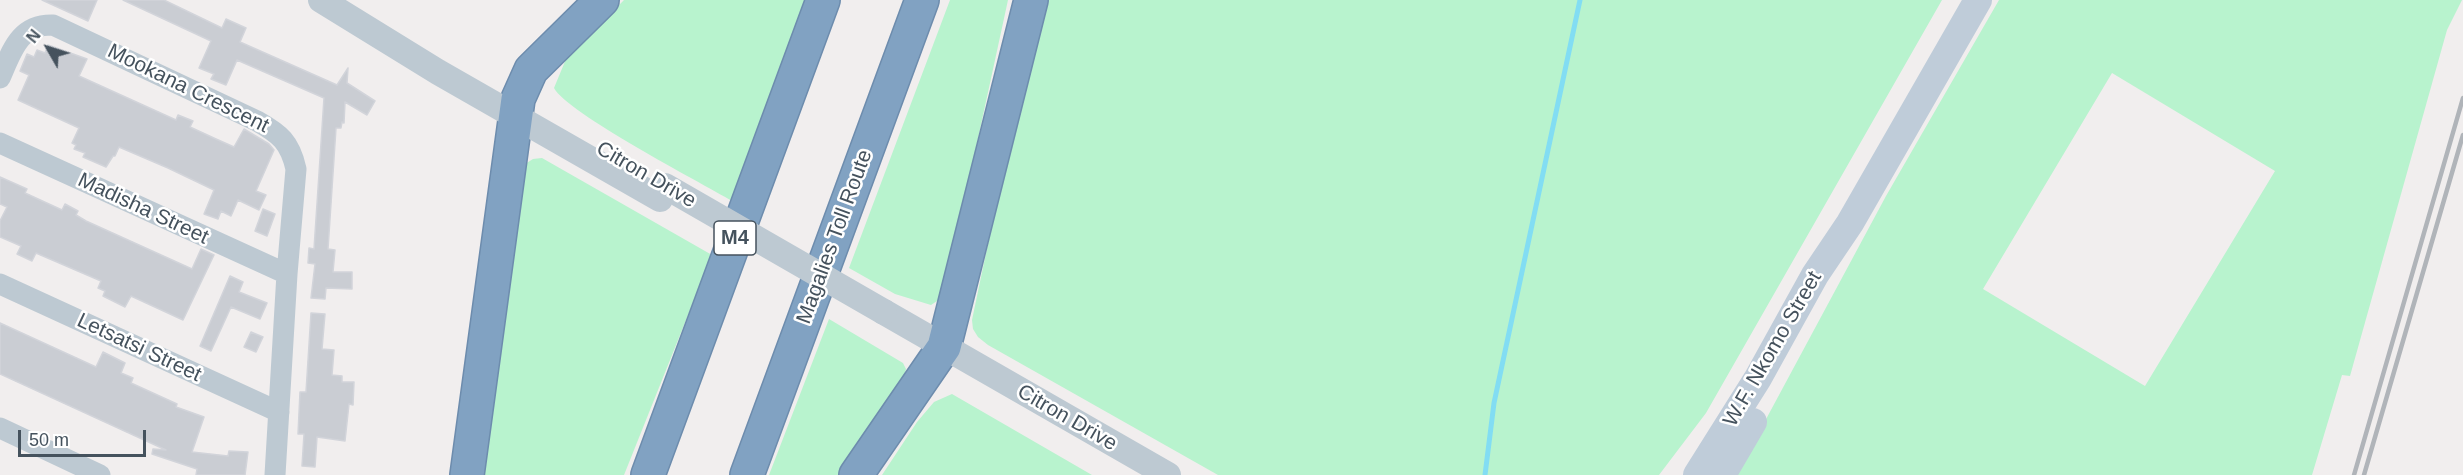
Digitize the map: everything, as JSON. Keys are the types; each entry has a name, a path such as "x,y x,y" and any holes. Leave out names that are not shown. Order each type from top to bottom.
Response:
{"highway":[{"path":"467,475 517,108 531,70 602,0"},
{"name":"M4","path":"648,475 823,0"},
{"name":"Magalies Toll Route","path":"747,475 922,0"},
{"path":"856,475 940,352 1031,0"}],"main road":[{"name":"W.F. Nkomo Street","path":"1705,471 1776,380 1842,250 1850,223 1978,0"}],"street":[{"name":"Citron Drive","path":"329,5 494,85 517,108 662,193 940,352 1168,475"},
{"name":"Mookana Crescent","path":"0,78 21,37 41,25 53,25 64,28 272,130 284,139 293,154 296,169 286,274 275,475"},
{"name":"Madisha Street","path":"0,143 286,274"},
{"name":"Letsatsi Street","path":"0,284 279,411"},
{"name":"Citron Drive","path":"940,352 1137,475"},
{"path":"0,428 100,475"}],"green space":[{"path":"624,0 808,0 732,201 608,130 583,114 554,88 566,59"},
{"path":"950,0 1008,0 946,286 940,299 931,305 895,294 849,268"},
{"path":"1039,0 1942,0 1706,413 1659,475 1218,475 988,345 978,337 973,329 972,320"},
{"path":"1999,0 2462,0 2447,30 2350,376 2342,375 2312,475 1736,475 1886,196","holes":["2112,73 2275,171 2145,386 1983,289"]},
{"path":"542,158 712,255 624,475 479,475 525,164 533,159"},
{"path":"829,319 903,363 906,369 904,377 838,475 769,475"},
{"path":"952,394 1092,475 882,475 917,422 934,402"}],"building":[{"path":"42,0 97,0 88,21"},
{"path":"123,0 164,0 222,28 226,19 246,28 240,42 337,85 348,68 347,83 375,101 367,115 345,102 344,123 342,122 341,128 336,128 328,249 335,250 333,272 352,272 352,289 326,288 325,299 311,298 315,264 308,263 309,248 314,249 324,98 237,60 226,85 211,79 214,74 199,68 211,41"},
{"path":"48,45 87,59 79,76 176,120 178,115 193,121 190,127 216,139 234,147 244,129 269,144 274,150 256,191 266,195 259,210 238,200 231,216 221,211 218,219 204,214 214,190 168,168 119,147 106,167 83,157 85,153 74,149 76,145 72,143 79,128 18,100 29,75 20,71 27,54 34,57 37,50 45,53"},
{"path":"0,177 27,189 25,193 62,210 65,204 78,211 76,215 86,221 192,269 201,249 214,255 183,320 131,296 125,307 103,296 105,291 98,288 101,281 36,253 32,261 17,254 21,246 0,237 0,221 7,207 0,204"},
{"path":"263,209 275,214 267,236 255,231"},
{"path":"230,276 243,282 239,292 267,303 260,319 231,307 211,351 200,346"},
{"path":"311,313 325,314 322,349 334,350 332,375 342,376 342,382 354,382 353,405 349,404 345,441 317,437 315,467 302,466 304,434 298,434 300,392 306,392"},
{"path":"0,323 96,367 103,352 125,363 121,373 133,378 131,383 177,404 176,407 204,417 192,452 228,456 229,451 248,452 245,475 196,475 197,469 152,454 153,449 166,450 0,374"},
{"path":"251,332 263,337 256,352 244,347"}],"waterway":[{"path":"1485,475 1494,403 1580,0"}],"railway":[{"path":"2354,475 2463,98"},
{"path":"2364,475 2463,135"}]}
